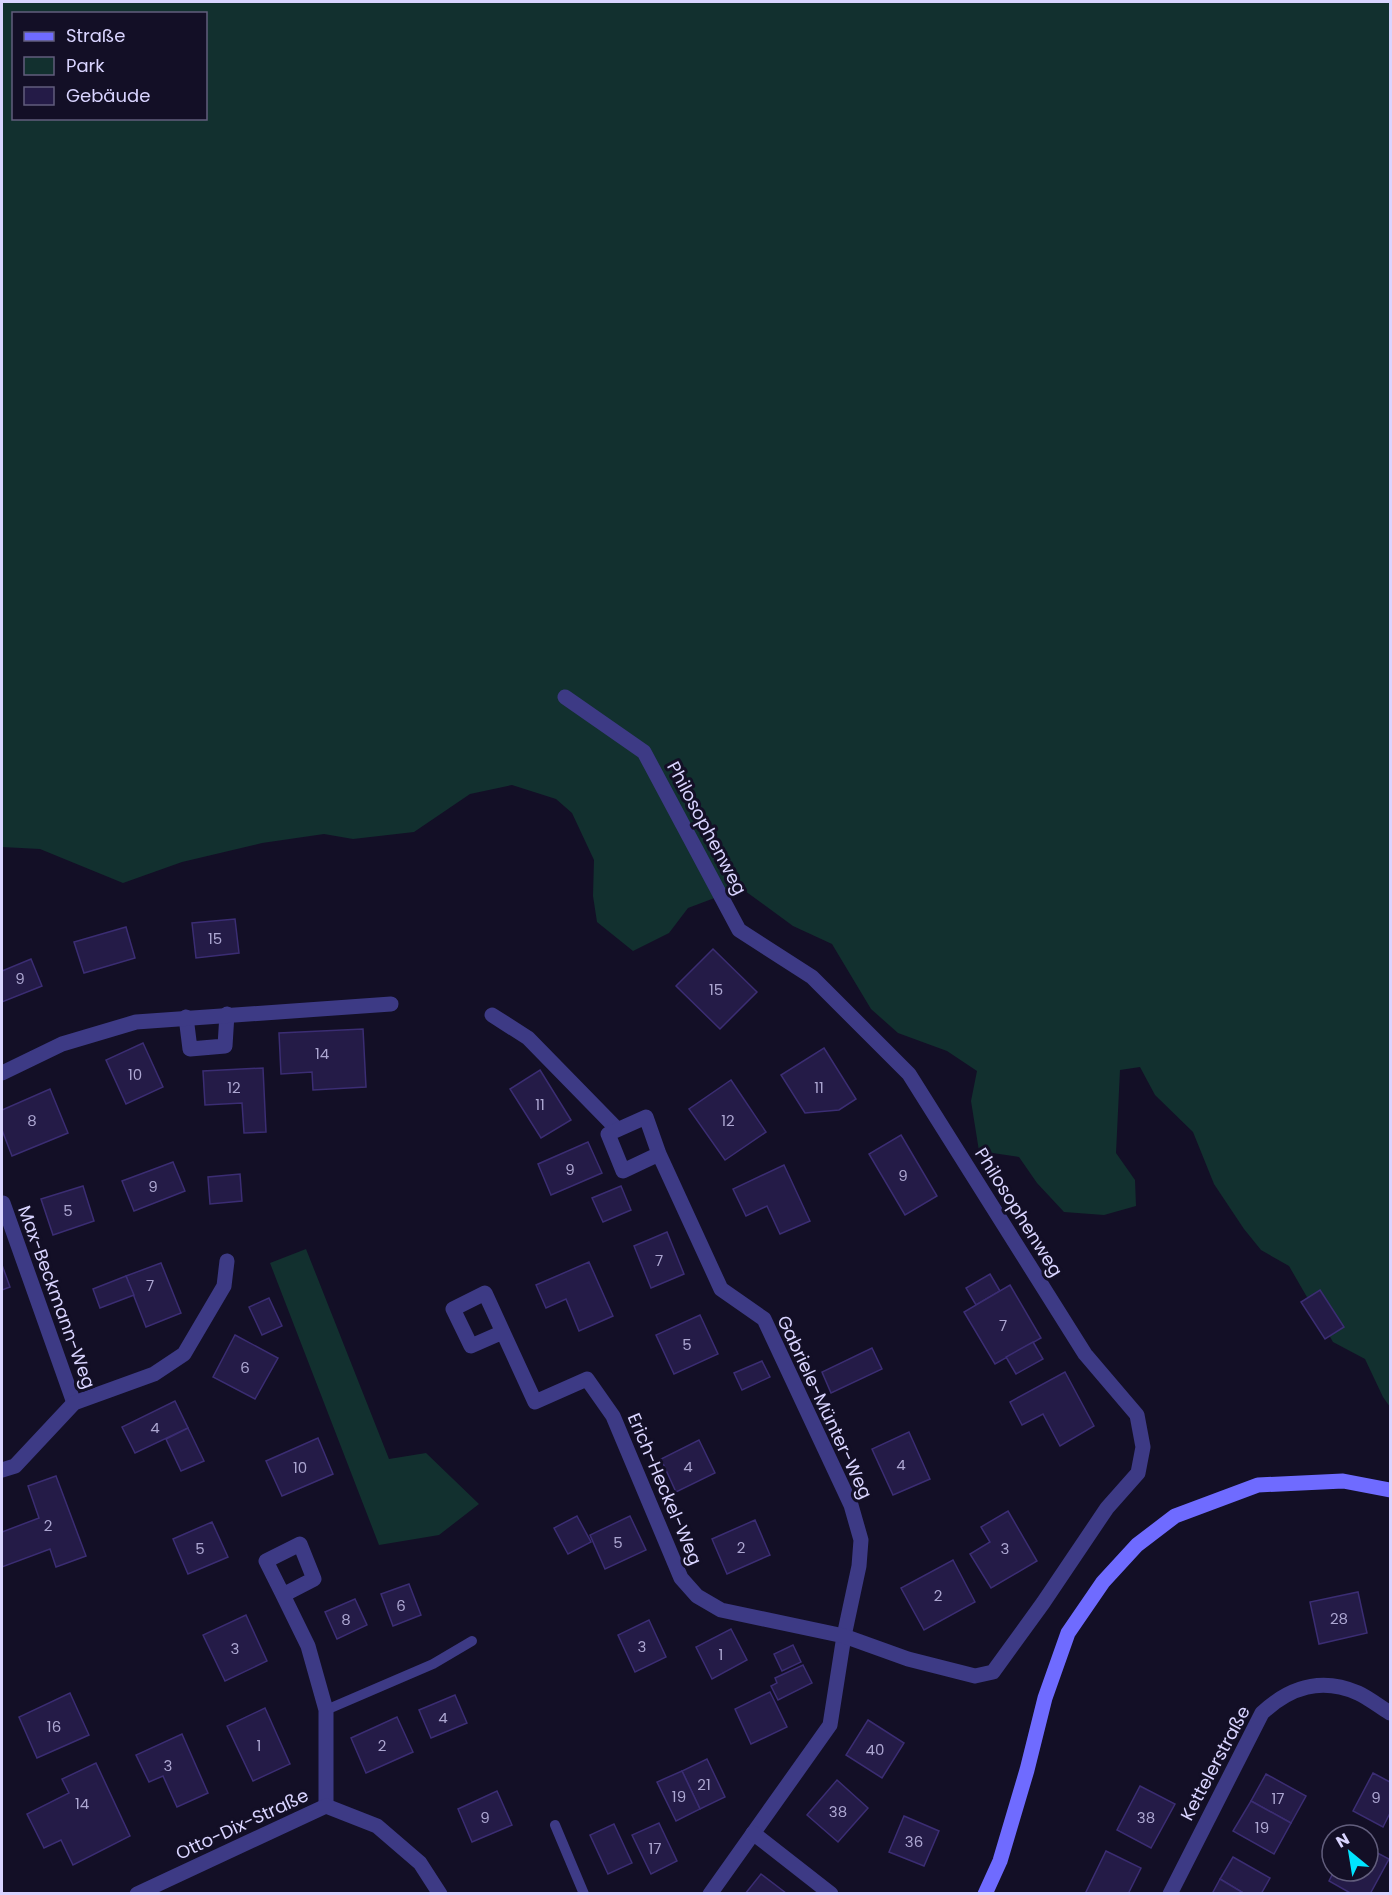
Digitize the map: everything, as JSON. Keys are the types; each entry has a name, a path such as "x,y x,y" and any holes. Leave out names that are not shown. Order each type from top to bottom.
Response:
{"street":[{"name":"Philosophenweg","path":"565,697 644,752 739,930 812,977 909,1074 1085,1354 1137,1416 1143,1447 1138,1473 1107,1508 993,1672 975,1676 908,1659 844,1636"},
{"path":"2,1073 62,1044 136,1022 391,1004"},
{"path":"186,1017 190,1049 225,1046 227,1014"},
{"path":"492,1015 528,1038 617,1129 608,1134 623,1171 659,1154"},
{"name":"Gabriele-Münter-Weg","path":"617,1129 646,1117 659,1154 721,1289 764,1319 851,1505 861,1540 859,1566 844,1636"},
{"name":"Max-Beckmann-Weg","path":"3,1203 74,1403"},
{"name":"Max-Beckmann-Weg","path":"2,1470 15,1466 74,1403 154,1374 184,1354 224,1286 227,1261"},
{"name":"Erich-Heckel-Weg","path":"503,1332 535,1402 586,1379 613,1416 681,1578 697,1596 721,1610 844,1636"},
{"path":"985,1893 1000,1861 1027,1770 1045,1698 1068,1633 1103,1582 1137,1545 1174,1516 1258,1485 1343,1481 1390,1490"},
{"path":"283,1595 308,1646 326,1710 326,1806"},
{"path":"710,1893 830,1725 844,1636"},
{"name":"Kettelerstraße","path":"1170,1893 1262,1713 1276,1700 1302,1688 1329,1685 1358,1693 1390,1713"},
{"name":"Otto-Dix-Straße","path":"137,1893 326,1806 377,1826 420,1863 440,1893"},
{"path":"753,1833 831,1893"}],"lane":[{"path":"326,1710 433,1665 472,1641"},
{"path":"555,1825 585,1893"}],"green space":[{"path":"2,2 1390,2 1390,1407 1365,1359 1333,1342 1289,1266 1261,1250 1244,1229 1214,1184 1193,1132 1155,1095 1140,1067 1120,1070 1116,1153 1135,1180 1136,1206 1104,1215 1064,1212 1037,1183 1019,1157 979,1151 971,1101 977,1071 947,1051 898,1033 871,1009 832,944 793,926 741,888 688,908 669,933 633,951 597,922 593,896 594,860 572,813 556,799 512,785 470,794 414,832 353,839 324,834 262,843 182,862 123,883 40,849 2,847"},
{"path":"306,1249 389,1459 426,1453 479,1504 439,1535 379,1545 270,1263"}],"building":[{"path":"235,919 239,953 196,958 192,923"},
{"path":"126,927 135,958 84,973 74,942"},
{"path":"713,949 757,992 720,1029 676,986"},
{"path":"31,959 42,986 2,1002 2,971"},
{"path":"363,1029 366,1087 313,1090 312,1072 281,1074 279,1033"},
{"path":"143,1043 163,1087 126,1104 106,1060"},
{"path":"824,1048 856,1099 839,1110 805,1113 781,1075"},
{"path":"263,1068 266,1132 244,1133 242,1103 205,1105 203,1071"},
{"path":"540,1070 571,1120 541,1138 510,1089"},
{"path":"731,1080 766,1132 725,1160 689,1109"},
{"path":"50,1089 68,1133 12,1156 2,1130 2,1110"},
{"path":"901,1135 937,1196 905,1215 869,1154"},
{"path":"588,1142 602,1173 551,1195 538,1164"},
{"path":"173,1162 185,1191 134,1211 122,1181"},
{"path":"784,1165 810,1221 780,1234 767,1206 746,1216 733,1189"},
{"path":"240,1174 242,1201 210,1204 208,1177"},
{"path":"83,1186 94,1221 53,1235 41,1199"},
{"path":"621,1186 631,1210 603,1222 592,1198"},
{"path":"667,1232 684,1274 651,1288 634,1246"},
{"path":"589,1262 613,1316 579,1331 566,1299 546,1308 536,1285"},
{"path":"161,1263 181,1313 146,1327 126,1276"},
{"path":"2,1265 10,1287 2,1290"},
{"path":"990,1274 1000,1291 976,1305 966,1288"},
{"path":"126,1276 134,1295 100,1308 93,1289"},
{"path":"1010,1285 1041,1338 995,1364 964,1312"},
{"path":"1320,1290 1344,1327 1325,1339 1301,1302"},
{"path":"269,1298 282,1326 262,1335 249,1307"},
{"path":"700,1315 718,1354 674,1374 656,1335"},
{"path":"235,1335 278,1358 255,1399 213,1377"},
{"path":"1033,1342 1043,1359 1016,1374 1006,1357"},
{"path":"872,1348 882,1369 831,1393 822,1372"},
{"path":"762,1361 770,1377 742,1390 734,1373"},
{"path":"1065,1372 1094,1426 1060,1446 1043,1414 1022,1425 1010,1402"},
{"path":"175,1401 188,1428 135,1453 122,1427"},
{"path":"188,1428 204,1461 181,1471 166,1439"},
{"path":"909,1432 930,1479 893,1495 872,1449"},
{"path":"318,1438 333,1474 282,1496 266,1461"},
{"path":"699,1440 715,1473 676,1492 661,1459"},
{"path":"56,1476 86,1556 56,1567 50,1549 2,1567 2,1532 39,1518 28,1486"},
{"path":"1008,1511 1037,1561 991,1588 970,1554 990,1542 981,1527"},
{"path":"577,1516 591,1542 568,1554 554,1528"},
{"path":"630,1516 646,1550 605,1569 590,1535"},
{"path":"755,1520 770,1555 727,1574 712,1539"},
{"path":"212,1522 228,1557 188,1574 173,1539"},
{"path":"953,1560 975,1602 924,1630 901,1588"},
{"path":"409,1584 421,1615 393,1626 381,1594"},
{"path":"1358,1592 1367,1633 1319,1644 1310,1602"},
{"path":"355,1599 367,1625 337,1639 325,1612"},
{"path":"246,1615 267,1661 225,1681 203,1635"},
{"path":"649,1620 666,1657 635,1672 618,1635"},
{"path":"731,1629 747,1660 712,1679 696,1647"},
{"path":"793,1645 801,1662 782,1671 774,1654"},
{"path":"803,1665 812,1683 778,1700 771,1686 777,1683 775,1678"},
{"path":"770,1692 787,1727 751,1744 735,1709"},
{"path":"70,1693 89,1735 37,1758 19,1717"},
{"path":"455,1695 467,1723 431,1738 419,1710"},
{"path":"265,1708 290,1764 253,1781 227,1726"},
{"path":"397,1717 413,1752 366,1773 351,1738"},
{"path":"868,1720 904,1743 882,1778 846,1755"},
{"path":"182,1734 208,1793 177,1807 163,1776 149,1782 136,1755"},
{"path":"707,1759 725,1797 700,1809 682,1771"},
{"path":"96,1763 130,1836 73,1865 61,1840 44,1848 27,1814 69,1793 62,1779"},
{"path":"682,1771 700,1809 676,1821 657,1782"},
{"path":"1373,1773 1390,1782 1390,1813 1383,1827 1380,1823 1376,1823 1353,1811"},
{"path":"1266,1774 1306,1796 1291,1823 1251,1801"},
{"path":"837,1780 868,1808 838,1842 807,1815"},
{"path":"1140,1786 1175,1804 1151,1848 1117,1830"},
{"path":"497,1791 512,1825 472,1842 458,1809"},
{"path":"1251,1801 1291,1823 1274,1854 1233,1831"},
{"path":"904,1816 939,1831 924,1866 889,1852"},
{"path":"659,1823 677,1861 651,1874 632,1835"},
{"path":"614,1824 632,1863 608,1874 590,1835"},
{"path":"1106,1851 1141,1868 1128,1894 1085,1894"},
{"path":"1380,1854 1389,1859 1380,1876"},
{"path":"1233,1857 1270,1878 1261,1894 1245,1894 1220,1879"},
{"path":"761,1874 786,1893 786,1894 745,1894"},
{"path":"1220,1879 1245,1894 1212,1894"},
{"path":"1333,1883 1376,1883 1370,1894 1352,1894"}]}
